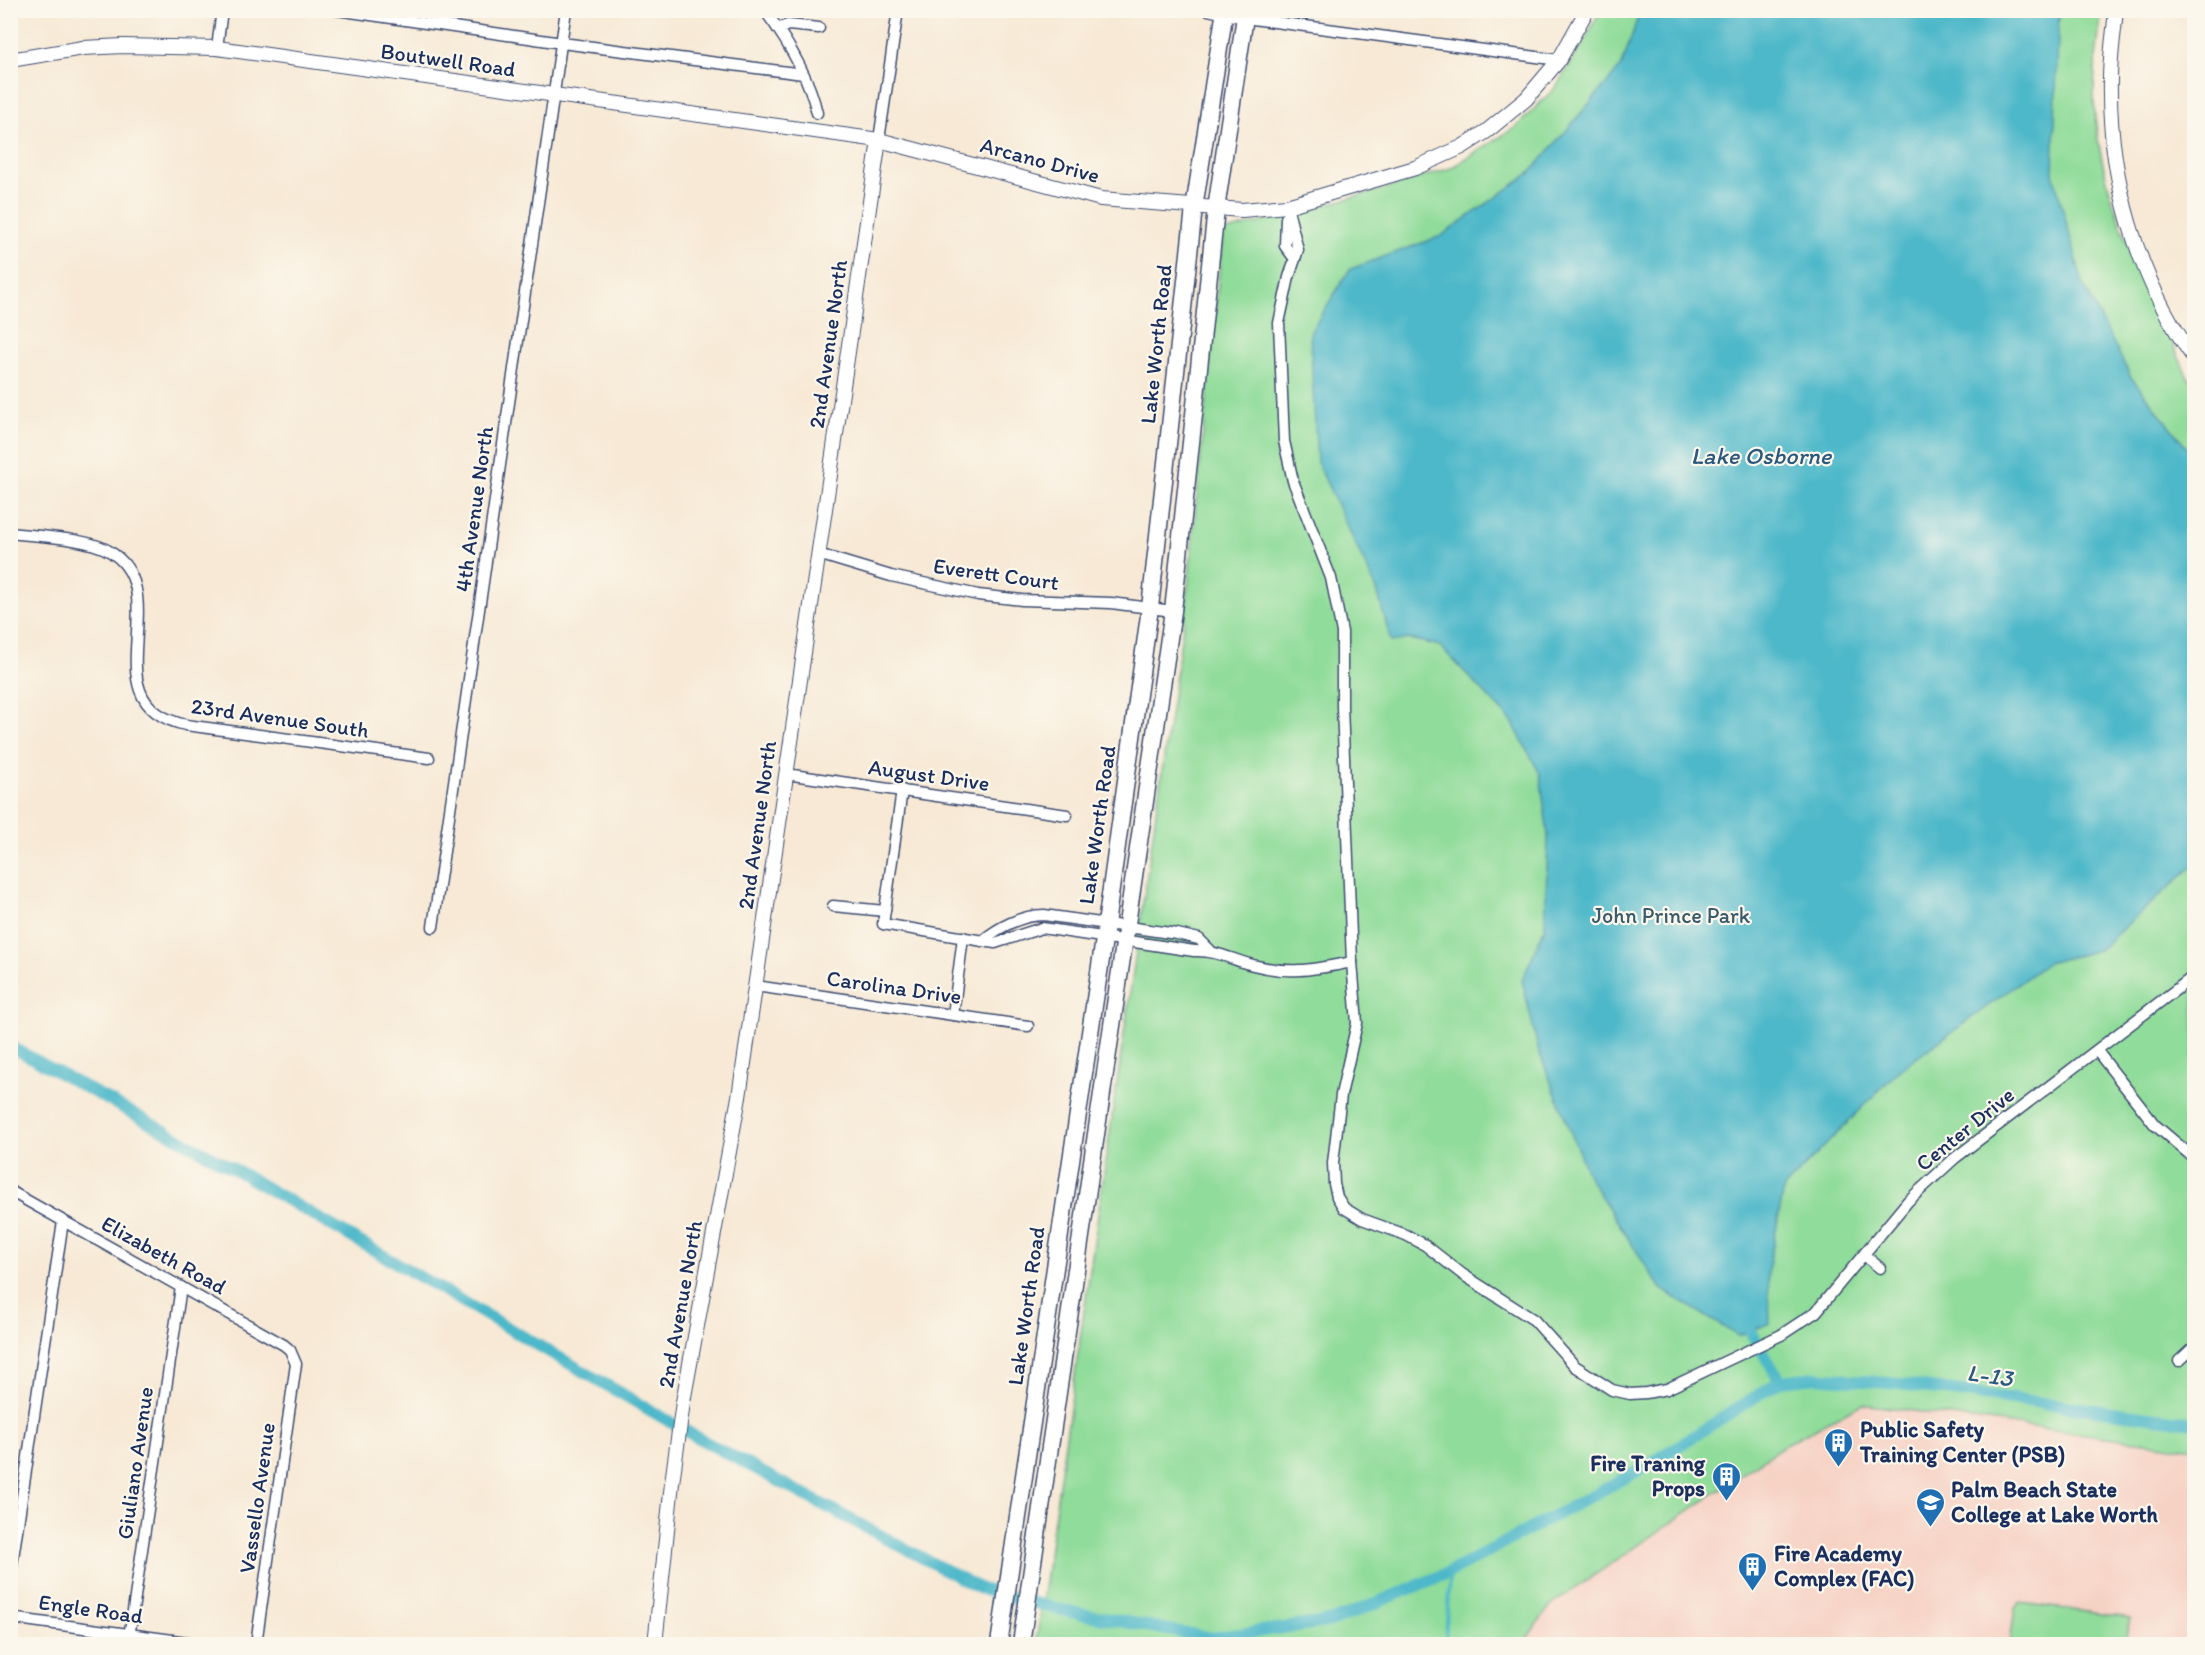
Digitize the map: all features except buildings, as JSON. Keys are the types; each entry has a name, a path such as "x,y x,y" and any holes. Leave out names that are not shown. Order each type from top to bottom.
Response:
{"main road":[{"name":"Lake Worth Road","path":"1000,1639 1105,931 1150,608 1194,208 1219,11"},
{"name":"Lake Worth Road","path":"1021,1642 1173,610 1216,209 1245,14"},
{"path":"1036,1393 1042,1415 1039,1470 1043,1492"}],"street":[{"path":"217,48 222,10"},
{"path":"337,10 562,43 803,74"},
{"name":"4th Avenue North","path":"433,927 566,10"},
{"path":"755,10 766,12 778,29 803,74 817,113"},
{"name":"2nd Avenue North","path":"655,1644 683,1402 739,1096 898,10"},
{"name":"Arcano Drive","path":"879,140 1101,199 1242,210 1287,206 1415,168 1461,147 1504,119 1526,99 1559,60 1587,10"},
{"path":"2116,10 2110,88 2115,159 2121,192 2142,260 2160,301 2194,358"},
{"path":"1219,11 1559,60"},
{"path":"778,29 789,25 819,28"},
{"name":"Boutwell Road","path":"10,60 83,48 123,46 217,48 879,140"},
{"path":"1105,931 1194,951 1209,950 1252,965 1285,971 1304,972 1352,962 1342,706 1342,632 1330,578 1293,481 1284,441 1279,323 1294,259 1285,246 1287,206"},
{"name":"23rd Avenue South","path":"10,533 94,544 108,550 125,564 133,576 139,599 134,666 136,681 146,702 163,717 186,725 429,758"},
{"name":"Everett Court","path":"818,554 891,576 978,595 1022,600 1111,603 1173,610"},
{"name":"August Drive","path":"786,774 1067,815"},
{"path":"902,790 883,924 995,943 1042,928 1105,931 1199,939 1209,950"},
{"path":"833,906 885,911"},
{"path":"953,1015 963,937"},
{"name":"Center Drive","path":"1352,962 1357,1023 1341,1095 1333,1163 1336,1190 1344,1208 1362,1219 1406,1234 1425,1245 1462,1274 1534,1320 1575,1366 1612,1390 1630,1394 1667,1389 1782,1335 1816,1312 1908,1201 1955,1158 2194,976"},
{"name":"Carolina Drive","path":"755,986 1028,1026"},
{"path":"2097,1051 2156,1125 2194,1158"},
{"name":"Elizabeth Road","path":"10,1191 284,1345 294,1357"},
{"path":"10,1578 63,1221"},
{"path":"1864,1256 1880,1268"},
{"name":"Giuliano Avenue","path":"129,1640 181,1287"},
{"path":"2179,1361 2194,1347"},
{"name":"Vassello Avenue","path":"256,1644 296,1364 294,1357"},
{"name":"Engle Road","path":"10,1618 129,1640 202,1644"}],"shaded area":[{"name":"Palm Beach State College at Lake Worth","path":"1862,1404 2194,1449 2194,1644 1524,1644 1551,1605 1789,1442"}],"green space":[{"name":"John Prince Park","path":"1600,11 2102,11 2094,97 2096,125 2110,191 2132,254 2188,377 2194,384 2194,1449 1862,1404 1789,1442 1551,1605 1524,1644 1036,1644 1186,605 1223,232 1380,190 1451,168 1516,127 1555,88 1580,49"},
{"path":"2021,1603 2130,1618 2124,1644 2010,1644 2015,1608"}],"water":[{"name":"Lake Osborne","path":"1640,11 2059,11 2053,173 2083,284 2131,377 2194,457 2194,865 2099,950 2047,963 1897,1072 1784,1188 1768,1271 1770,1323 1738,1336 1661,1289 1589,1178 1539,1052 1522,980 1545,927 1548,836 1540,774 1512,722 1440,646 1409,639 1391,642 1377,590 1317,462 1310,333 1350,269 1441,236 1530,173 1622,65"}],"waterway":[{"name":"L-13","path":"10,1046 234,1169 698,1438 981,1589 1061,1610 1212,1638 1333,1621 1450,1572 1647,1466 1780,1381 1816,1377 1900,1384 2194,1423"},
{"path":"1750,1331 1780,1381"},
{"path":"1445,1644 1450,1572"}],"place":[{"name":"Public Safety Training Center (PSB)","path":"1839,1468"},
{"name":"Fire Traning Props","path":"1726,1502"},
{"name":"Palm Beach State College at Lake Worth","path":"1930,1528"},
{"name":"Fire Academy Complex (FAC)","path":"1753,1592"}]}
